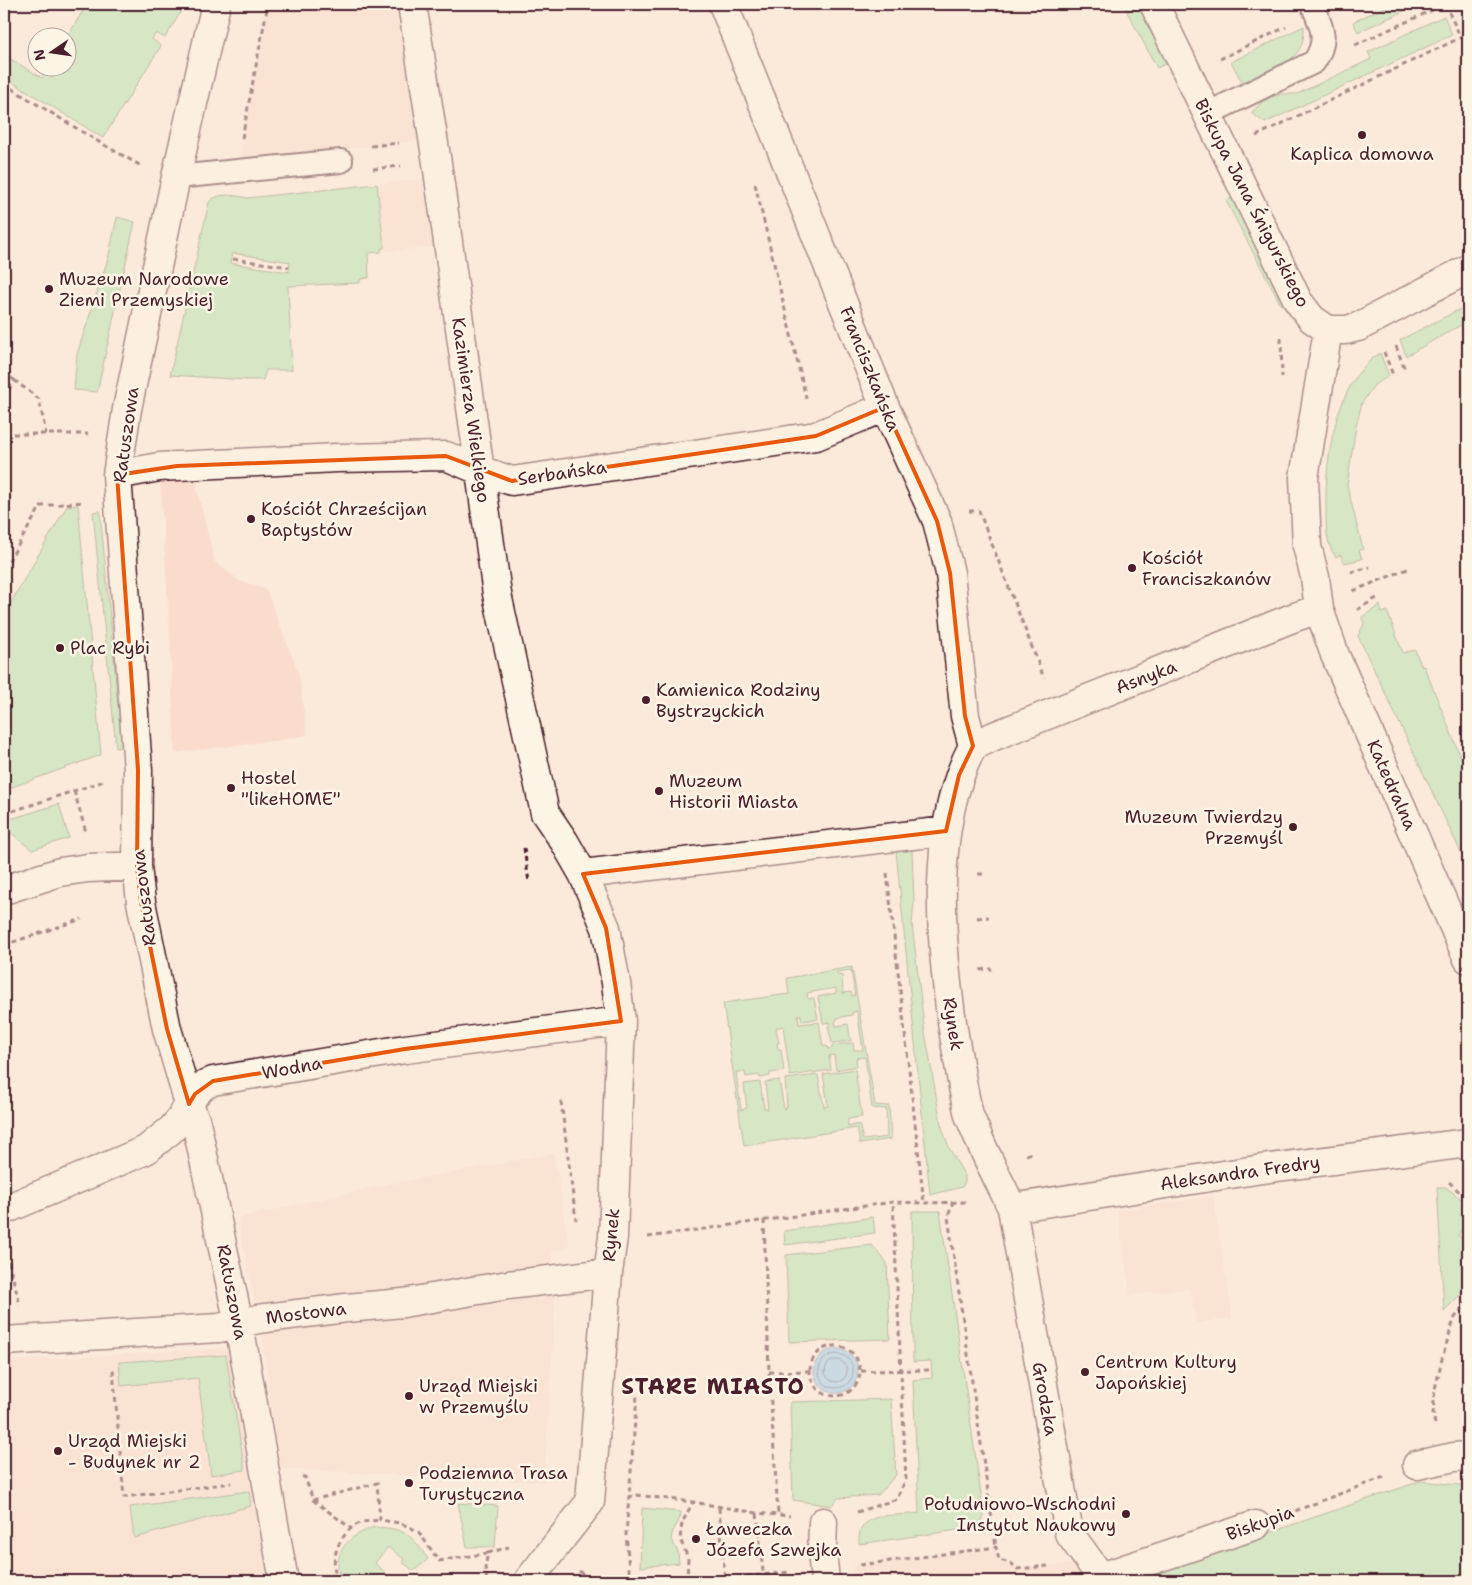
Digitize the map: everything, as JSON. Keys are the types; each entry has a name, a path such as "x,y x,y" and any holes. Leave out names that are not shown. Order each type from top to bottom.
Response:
{"street":[{"name":"Ratuszowa","path":"216,4 176,177 126,409 117,475 138,770 137,866 141,902 148,944 167,1029 196,1122 239,1324 284,1581"},
{"name":"Kazimierza Wielkiego","path":"412,4 497,594 545,813"},
{"name":"Franciszkańska","path":"723,4 885,407 937,521 950,573 963,680 965,716 973,746"},
{"name":"Biskupa Jana Śnigurskiego","path":"1154,4 1298,301 1312,320 1328,330"},
{"path":"1319,609 1315,577 1307,546 1304,478 1328,330 1346,330 1358,327 1468,268"},
{"name":"Serbańska","path":"117,475 159,467 337,458 446,456 512,481 816,436 885,407"},
{"name":"Asnyka","path":"973,746 1295,616 1319,609"},
{"name":"Katedralna","path":"1319,609 1336,655 1468,959"},
{"name":"Rynek","path":"973,746 959,775 946,831 942,896 945,969 958,1059 970,1116 988,1160 1012,1208"},
{"name":"Rynek","path":"545,813 564,840 582,874 606,928 621,1022 613,1236 608,1273 590,1502"},
{"path":"582,874 946,831"},
{"path":"4,890 60,872 88,868 137,866"},
{"name":"Wodna","path":"4,1210 146,1150 172,1129 195,1094 203,1086 218,1080 405,1049 621,1022"},
{"name":"Aleksandra Fredry","path":"1012,1208 1262,1169 1468,1143"},
{"name":"Grodzka","path":"1012,1208 1069,1533 1102,1579"},
{"name":"Mostowa","path":"4,1341 219,1328 268,1318 404,1303 508,1285 608,1273"},
{"path":"1417,1466 1456,1458"},
{"path":"528,1581 590,1502"},
{"path":"824,1522 822,1551 825,1581"},
{"name":"Biskupia","path":"1102,1579 1256,1525"}],"lane":[{"path":"1207,114 1314,62 1322,50 1323,34 1314,8"},
{"path":"176,177 341,161"}],"path":[{"path":"242,138 268,4"},
{"path":"1355,46 1445,4 1461,38"},
{"path":"1217,60 1314,8"},
{"path":"1254,137 1468,34"},
{"path":"4,84 154,173 176,177"},
{"path":"753,176 816,436"},
{"path":"233,258 289,267"},
{"path":"1281,330 1282,379"},
{"path":"1393,339 1405,370"},
{"path":"1381,345 1393,375"},
{"path":"4,372 39,399 46,434"},
{"path":"4,398 14,380"},
{"path":"4,434 95,434"},
{"path":"4,569 41,506 86,502"},
{"path":"965,511 979,511 1036,657"},
{"path":"1347,593 1410,568"},
{"path":"1355,611 1380,596"},
{"path":"4,814 110,779"},
{"path":"74,791 87,837"},
{"path":"883,838 924,1203"},
{"path":"4,945 82,919"},
{"path":"561,1101 579,1244 577,1276"},
{"path":"1449,1182 1468,1200"},
{"path":"953,1201 948,1217 999,1560 1011,1563 1017,1569 1055,1565"},
{"path":"590,1502 636,1495 693,1502 757,1514 778,1514 824,1522 840,1520 897,1499 906,1479 893,1202"},
{"path":"646,1246 647,1237 893,1202 975,1202"},
{"path":"764,1220 769,1372 778,1514"},
{"path":"4,1243 21,1308"},
{"path":"1456,1458 1433,1414 1435,1389 1454,1319 1468,1300"},
{"path":"836,1345 844,1347 856,1356 860,1363 861,1371 860,1379 856,1386 843,1396 835,1396 827,1395 820,1391 811,1379 810,1371 815,1356 821,1350 836,1345"},
{"path":"112,1363 124,1498 206,1486"},
{"path":"861,1371 932,1370"},
{"path":"769,1372 810,1371"},
{"path":"630,1581 626,1534 637,1391"},
{"name":"Biskupia","path":"1256,1525 1417,1466"},
{"path":"296,1476 305,1477 313,1500 352,1529"},
{"path":"313,1500 377,1483 380,1520"},
{"path":"687,1581 688,1558 680,1539 682,1523 693,1502"},
{"path":"719,1508 725,1580"},
{"path":"757,1514 764,1581"},
{"path":"338,1581 334,1566 336,1553 343,1535 360,1524 380,1520 400,1523 418,1531 439,1561 488,1553 512,1546"},
{"path":"866,1564 996,1547"},
{"path":"487,1581 484,1567 488,1553"},
{"path":"702,1581 789,1572"}],"highlighted area":[{"path":"885,407 937,521 950,573 965,716 973,746 959,775 946,831 583,874 606,928 621,1021 405,1049 213,1081 195,1094 189,1104 167,1029 141,902 137,866 138,770 117,475 177,466 446,456 512,481 816,436"}],"shaded area":[{"path":"268,4 412,4 433,139 340,150 240,171 242,138"},
{"path":"438,177 447,246 385,252 377,184"},
{"path":"199,464 197,489 215,562 240,581 266,589 299,674 307,735 175,753 159,467"},
{"path":"554,1153 569,1245 567,1248 552,1251 555,1309 544,1482 279,1469 262,1337 237,1218 374,1187"},
{"path":"1213,1196 1233,1318 1196,1324 1190,1289 1130,1295 1117,1210"},
{"path":"223,1348 231,1352 268,1581 4,1581 4,1361"},
{"path":"996,1547 999,1560 1011,1563 1017,1569 1074,1563 1078,1567 1081,1581 854,1581 853,1566"}],"green space":[{"path":"87,4 181,4 182,10 165,38 156,33 152,39 161,46 103,138 4,77 4,55 28,70 28,78 78,78 78,28 72,28"},
{"path":"1123,4 1138,4 1169,62 1157,68"},
{"path":"1391,4 1420,4 1358,32 1353,22"},
{"path":"1444,16 1452,35 1265,123 1251,113 1263,101 1271,97 1280,94 1297,94 1371,59 1368,52"},
{"path":"1304,26 1302,43 1295,55 1276,68 1242,82 1231,62"},
{"path":"377,184 384,248 381,248 381,252 368,253 369,278 360,279 360,283 288,286 292,370 266,370 263,380 170,375 209,202 222,196 232,195 247,198","holes":["232,253 290,262 289,272 230,263"]},
{"path":"1233,197 1285,304 1281,305 1226,201"},
{"path":"117,217 135,222 97,392 74,390 77,354 108,259"},
{"path":"1468,305 1468,321 1406,356 1400,340"},
{"path":"1380,353 1389,376 1374,385 1362,403 1356,426 1347,485 1363,549 1359,550 1362,559 1344,563 1341,555 1336,557 1332,552 1327,533 1326,487 1331,444 1343,401 1353,382 1365,365"},
{"path":"78,505 101,755 4,790 4,614 67,506"},
{"path":"100,511 122,747 116,748 93,512"},
{"path":"1380,605 1382,613 1387,611 1403,653 1415,650 1422,667 1424,666 1468,775 1468,859 1465,861 1358,636 1364,624 1362,617"},
{"path":"59,804 69,838 32,850 4,827 4,821"},
{"path":"912,849 914,901 912,924 924,1026 941,1124 949,1148 965,1176 965,1182 962,1187 930,1195 896,851"},
{"path":"852,967 875,1105 889,1106 891,1139 860,1144 857,1128 744,1146 723,1003 789,994 787,978","holes":["851,970 855,995 852,996 851,992 843,993 842,975 838,976 837,972","836,988 836,993 818,997 823,1023 830,1022 828,1026 832,1043 851,1041 848,1024 836,1026 835,1021 837,1018 852,1015 853,1012 857,1011 863,1050 854,1050 853,1043 832,1045 832,1048 828,1049 827,1046 823,1046 819,1022 799,1024 798,1015 801,1015 802,1021 818,1019 814,998 808,999 807,993","783,1026 790,1076 831,1070 829,1056 834,1055 836,1070 857,1066 856,1058 865,1057 872,1108 886,1109 887,1137 863,1140 859,1124 848,1126 848,1119 862,1117 855,1069 823,1074 828,1106 824,1107 818,1075 785,1079 787,1107 784,1109 779,1080 765,1082 768,1109 764,1108 760,1082 744,1084 747,1108 741,1110 736,1072 745,1072 746,1077 759,1075 760,1078 770,1076 770,1073 784,1071 781,1049 778,1049 777,1043 779,1043 776,1028"]},
{"path":"1437,1187 1446,1187 1465,1202 1463,1210 1467,1222 1458,1235 1463,1239 1461,1242 1468,1245 1468,1287 1444,1311"},
{"path":"912,1211 940,1211 984,1515 980,1527 859,1544 860,1533 864,1525 871,1520 889,1515 919,1513 913,1380 932,1378 931,1361 913,1362"},
{"path":"873,1217 875,1233 785,1245 784,1231"},
{"path":"872,1245 887,1263 890,1339 789,1342 786,1255"},
{"path":"226,1355 245,1470 211,1475 198,1378 121,1386 119,1362"},
{"path":"891,1399 896,1475 878,1495 838,1498 831,1506 793,1500 790,1402"},
{"path":"1421,1481 1468,1486 1468,1581 1127,1581"},
{"path":"249,1491 251,1506 134,1538 130,1507"},
{"path":"458,1503 498,1506 495,1547 467,1547"},
{"path":"642,1508 681,1512 671,1539 678,1552 679,1563 640,1567"},
{"path":"374,1527 393,1529 406,1534 412,1538 428,1559 414,1571 402,1562 404,1559 388,1547 375,1563 389,1576 392,1574 400,1581 341,1581 338,1562 344,1546 356,1535"}],"water":[{"path":"840,1349 852,1355 857,1362 857,1380 852,1387 845,1392 832,1393 824,1390 817,1383 814,1367 817,1359 824,1352"}],"place":[{"name":"Kaplica domowa","path":"1362,135"},
{"name":"Muzeum Narodowe Ziemi Przemyskiej","path":"49,289"},
{"name":"Kościół Chrześcijan Baptystów","path":"251,519"},
{"name":"Kościół Franciszkanów","path":"1132,568"},
{"name":"Plac Rybi","path":"60,648"},
{"name":"Kamienica Rodziny Bystrzyckich","path":"646,700"},
{"name":"Hostel \"likeHOME\"","path":"231,788"},
{"name":"Muzeum Historii Miasta","path":"659,791"},
{"name":"Muzeum Twierdzy Przemyśl","path":"1293,827"},
{"name":"Centrum Kultury Japońskiej","path":"1085,1372"},
{"name":"Urząd Miejski w Przemyślu","path":"409,1396"},
{"name":"Urząd Miejski - Budynek nr 2","path":"58,1451"},
{"name":"Podziemna Trasa Turystyczna","path":"409,1483"},
{"name":"Południowo-Wschodni Instytut Naukowy","path":"1126,1514"},
{"name":"Ławeczka Józefa Szwejka","path":"696,1539"}],"district":[{"name":"STARE MIASTO","path":"713,1386"}]}
